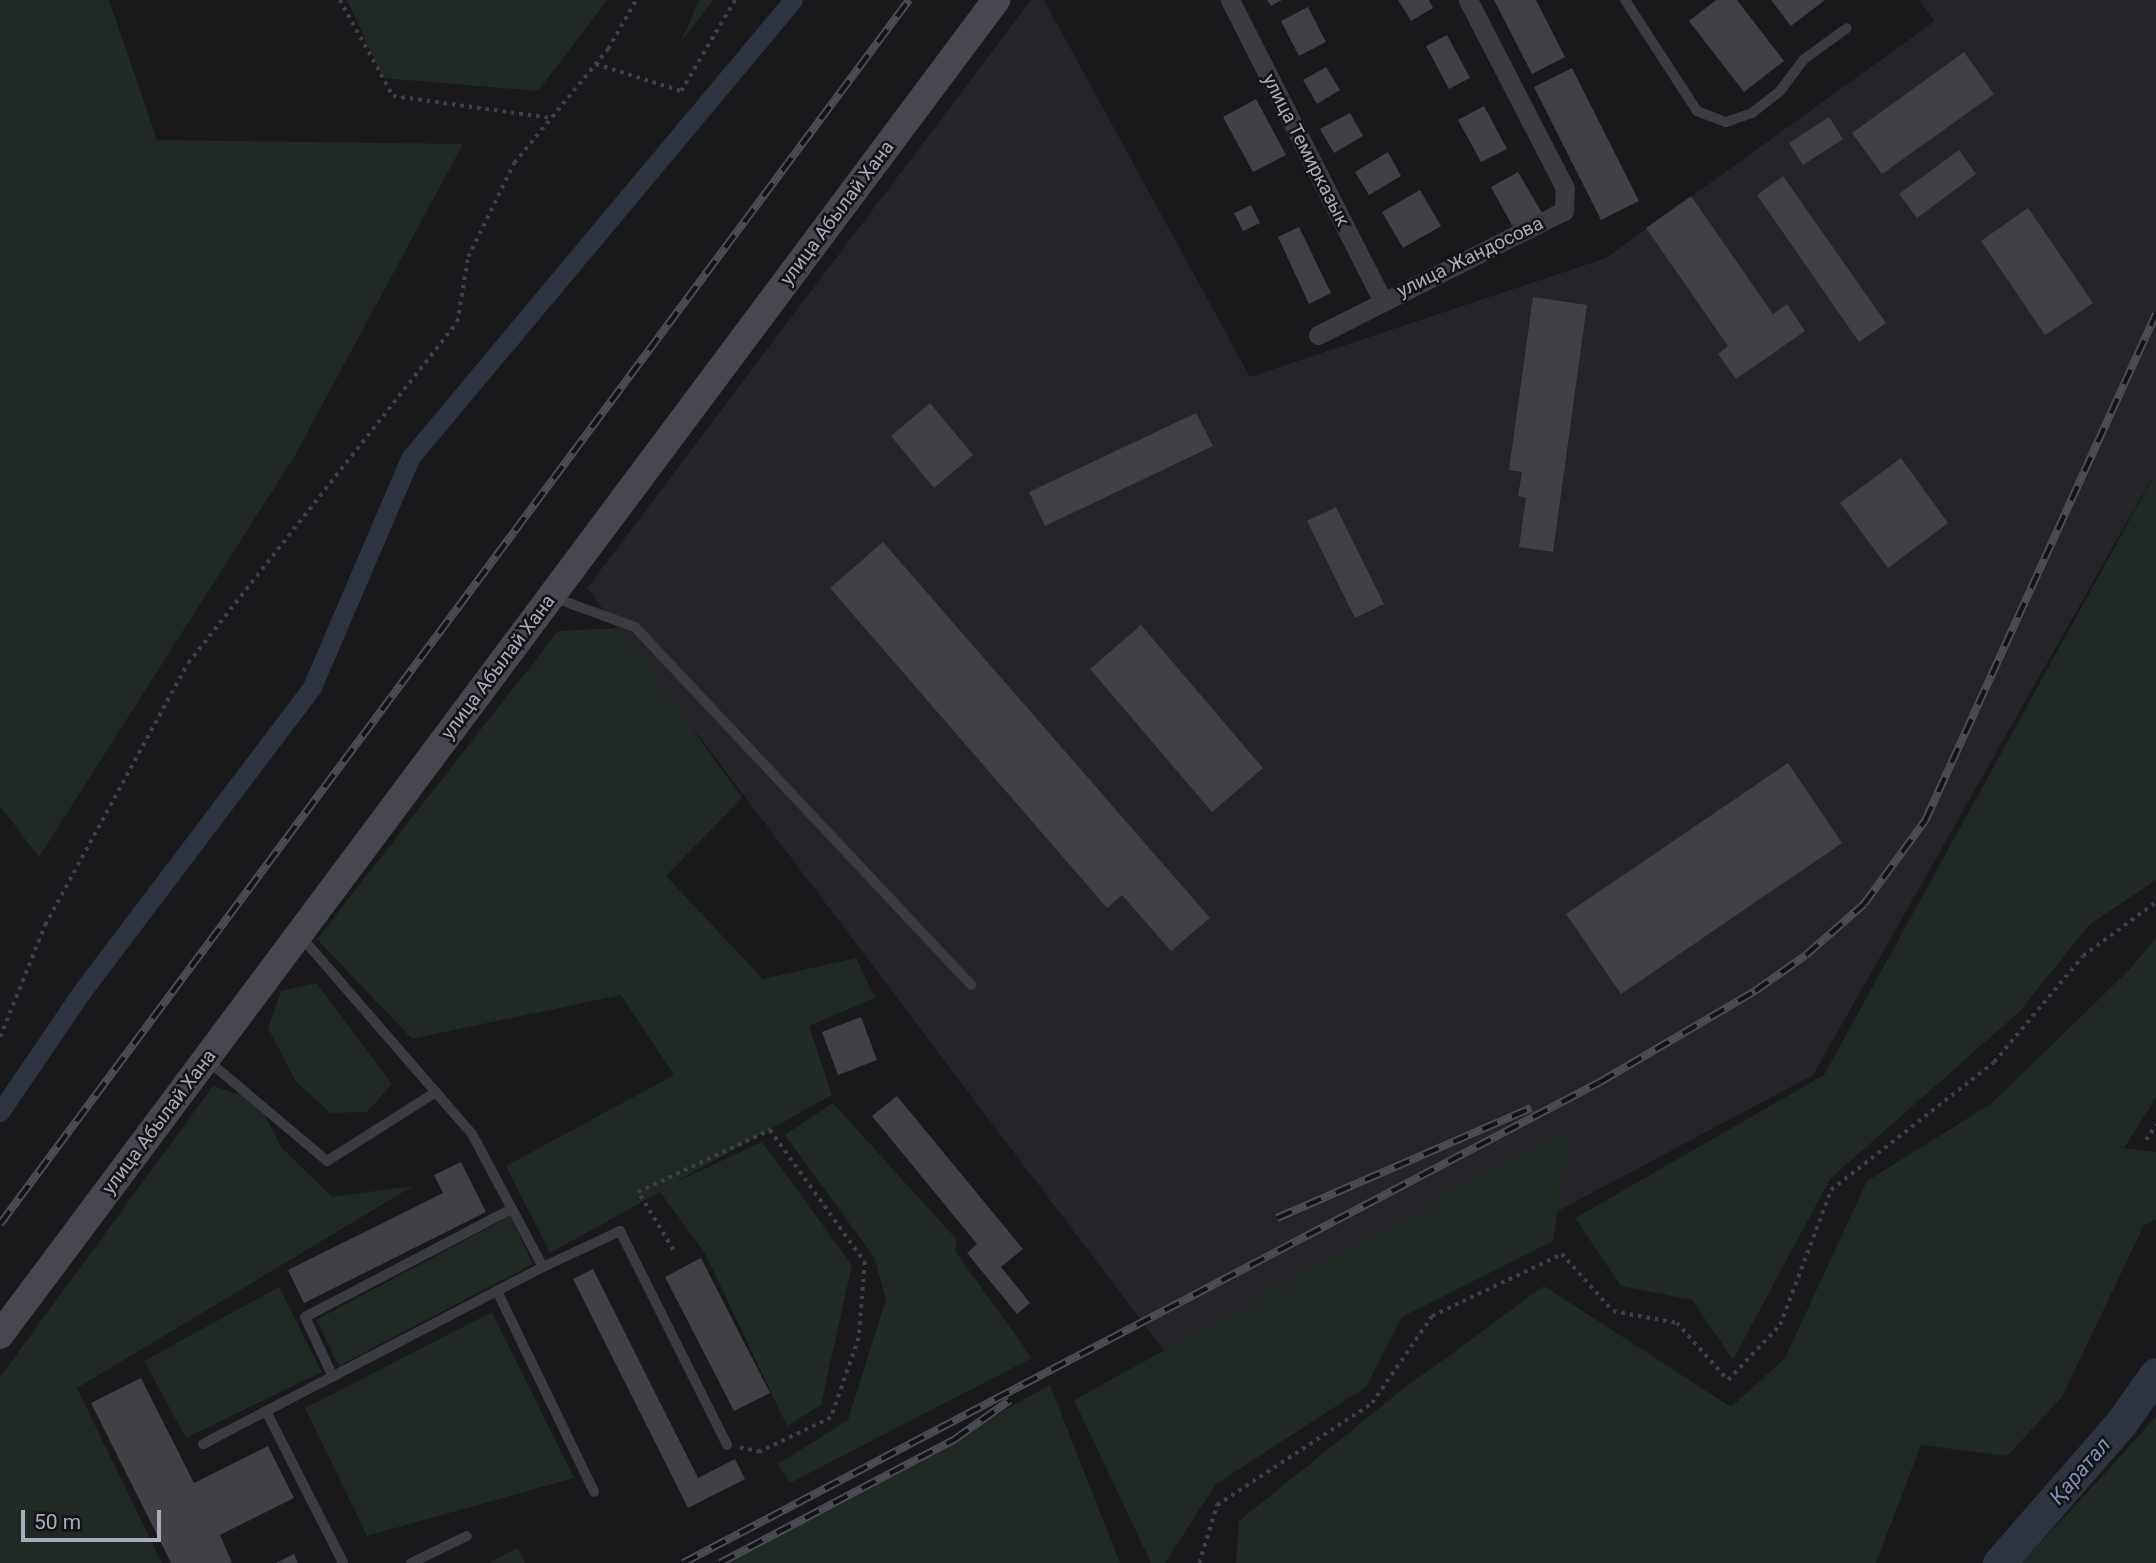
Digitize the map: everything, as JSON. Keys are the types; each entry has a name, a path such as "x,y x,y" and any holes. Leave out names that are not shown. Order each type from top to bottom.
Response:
{"main road":[{"name":"улица Абылай Хана","path":"0,1335 996,0"}],"street":[{"name":"улица Темирказык","path":"1230,0 1381,300"},
{"name":"улица Жандосова","path":"1318,335 1381,300 1564,211 1565,188 1468,0"}],"lane":[{"path":"1625,0 1697,111 1726,122 1752,113 1780,91 1802,60 1847,28"},
{"path":"551,597 635,626 971,985"},
{"path":"299,934 472,1134 543,1267"},
{"path":"206,1059 327,1161 436,1092"},
{"path":"333,1377 305,1317 512,1209"},
{"path":"203,1444 543,1267 620,1231 727,1445"},
{"path":"497,1291 594,1492"},
{"path":"266,1411 343,1563"},
{"path":"411,1563 467,1536"}],"path":[{"path":"340,0 393,96 551,118"},
{"path":"0,1037 45,925 188,663 457,322 468,257 514,163 596,64 636,0"},
{"path":"596,64 681,91 736,0"},
{"path":"1199,1563 1217,1505 1372,1403 1432,1316 1562,1254 1613,1311 1677,1323 1728,1380 1780,1325 1831,1190 1994,1062 2083,956 2156,902"},
{"path":"2146,1140 2156,1125"},
{"path":"673,1250 638,1192 770,1129 865,1262 859,1338 831,1418 760,1452 727,1445"}],"shaded area":[{"path":"0,0 109,0 157,140 463,144 294,457 39,857 0,806"},
{"path":"347,0 607,0 538,91 383,78"},
{"path":"699,0 713,0 681,42"},
{"path":"1031,0 1044,0 1250,377 1606,258 1935,21 1918,0 2156,0 2156,471 1813,1075 1202,1401 587,588"},
{"path":"2156,472 2156,880 2089,925 2019,1012 1830,1179 1733,1360 1692,1300 1621,1286 1575,1218 1824,1075"},
{"path":"621,628 742,798 666,876 763,979 856,958 875,998 809,1026 832,1095 674,1183 762,1142 852,1265 821,1405 787,1426 705,1253 660,1192 550,1253 506,1166 674,1075 621,995 412,1039 317,939 558,631"},
{"path":"2156,938 2156,1098 2124,1148 2156,1152 2156,1219 2144,1225 2062,1397 2007,1456 1921,1445 1876,1563 1236,1563 1239,1521 1399,1392 1544,1286 1731,1407 1785,1358 1867,1181 1992,1103 2130,969"},
{"path":"316,983 392,1084 367,1112 331,1113 296,1082 268,1028 281,991"},
{"path":"213,1086 257,1100 282,1148 332,1197 413,1186 77,1388 162,1563 0,1563 0,1377"},
{"path":"833,1103 957,1240 955,1251 1032,1358 790,1483 778,1464 848,1420 886,1299 874,1257 785,1135"},
{"path":"1571,1127 1553,1241 1402,1317 1366,1387 1216,1484 1165,1563 1151,1563 1074,1400"},
{"path":"510,1216 533,1264 339,1366 316,1320"},
{"path":"279,1287 322,1372 186,1438 144,1361"},
{"path":"492,1312 574,1478 367,1536 305,1408"},
{"path":"1050,1385 1120,1563 726,1563"},
{"path":"2156,1416 2156,1563 2021,1563 2112,1466"},
{"path":"518,1548 525,1563 488,1563"}],"building":[{"path":"1267,0 1282,0 1271,6"},
{"path":"1398,0 1429,0 1433,8 1411,21"},
{"path":"1494,0 1536,0 1565,57 1532,74"},
{"path":"1716,0 1737,0 1784,61 1744,92 1689,21"},
{"path":"1771,0 1825,0 1791,26"},
{"path":"1308,7 1326,42 1299,56 1281,21"},
{"path":"1447,35 1470,78 1449,89 1426,46"},
{"path":"1964,52 1994,94 1882,174 1852,133"},
{"path":"1326,67 1340,90 1317,104 1303,80"},
{"path":"1572,68 1639,201 1601,220 1534,87"},
{"path":"1256,99 1286,155 1253,172 1223,117"},
{"path":"1484,106 1507,149 1481,162 1458,120"},
{"path":"1350,113 1363,136 1334,153 1320,129"},
{"path":"1829,117 1843,139 1803,165 1789,143"},
{"path":"1959,150 1976,174 1917,218 1899,194"},
{"path":"1388,152 1401,176 1369,195 1355,172"},
{"path":"1518,172 1542,213 1514,229 1491,187"},
{"path":"1783,176 1886,323 1859,342 1757,195"},
{"path":"1420,190 1441,226 1403,248 1382,212"},
{"path":"1691,196 1773,314 1787,304 1805,331 1736,379 1718,354 1728,346 1646,228"},
{"path":"1251,205 1260,223 1243,231 1234,213"},
{"path":"2028,208 2093,303 2045,335 1981,241"},
{"path":"1299,227 1331,293 1309,304 1278,237"},
{"path":"1533,297 1587,305 1553,552 1519,547 1526,498 1518,496 1522,472 1509,470"},
{"path":"930,403 973,455 934,488 891,436"},
{"path":"1196,413 1213,446 1045,526 1029,492"},
{"path":"1901,458 1948,523 1888,568 1840,503"},
{"path":"1336,507 1384,604 1355,618 1307,521"},
{"path":"883,542 1210,918 1171,951 1122,895 1107,908 830,588"},
{"path":"1141,625 1263,768 1212,812 1090,669"},
{"path":"1788,763 1842,843 1621,994 1566,914"},
{"path":"861,1017 877,1060 838,1075 822,1032"},
{"path":"897,1096 1023,1249 1001,1267 1030,1303 1017,1314 967,1253 977,1244 872,1116"},
{"path":"461,1162 486,1212 304,1303 288,1270 443,1193 434,1175"},
{"path":"701,1258 770,1393 734,1411 665,1277"},
{"path":"593,1269 698,1478 735,1459 745,1479 688,1508 573,1279"},
{"path":"141,1378 194,1483 268,1446 294,1498 220,1535 232,1563 171,1563 91,1403"},
{"path":"294,1554 298,1563 276,1563"}],"waterway":[{"path":"0,1112 83,990 312,687 410,458 793,0"},
{"name":"Қаратал","path":"1999,1563 2121,1423 2156,1374"}],"railway":[{"path":"0,1224 909,0"},
{"path":"683,1563 1600,1082 1755,991 1806,955 1864,904 1925,821 2156,314"},
{"path":"1277,1218 1531,1108"},
{"path":"720,1563 955,1439 1010,1400"}]}
